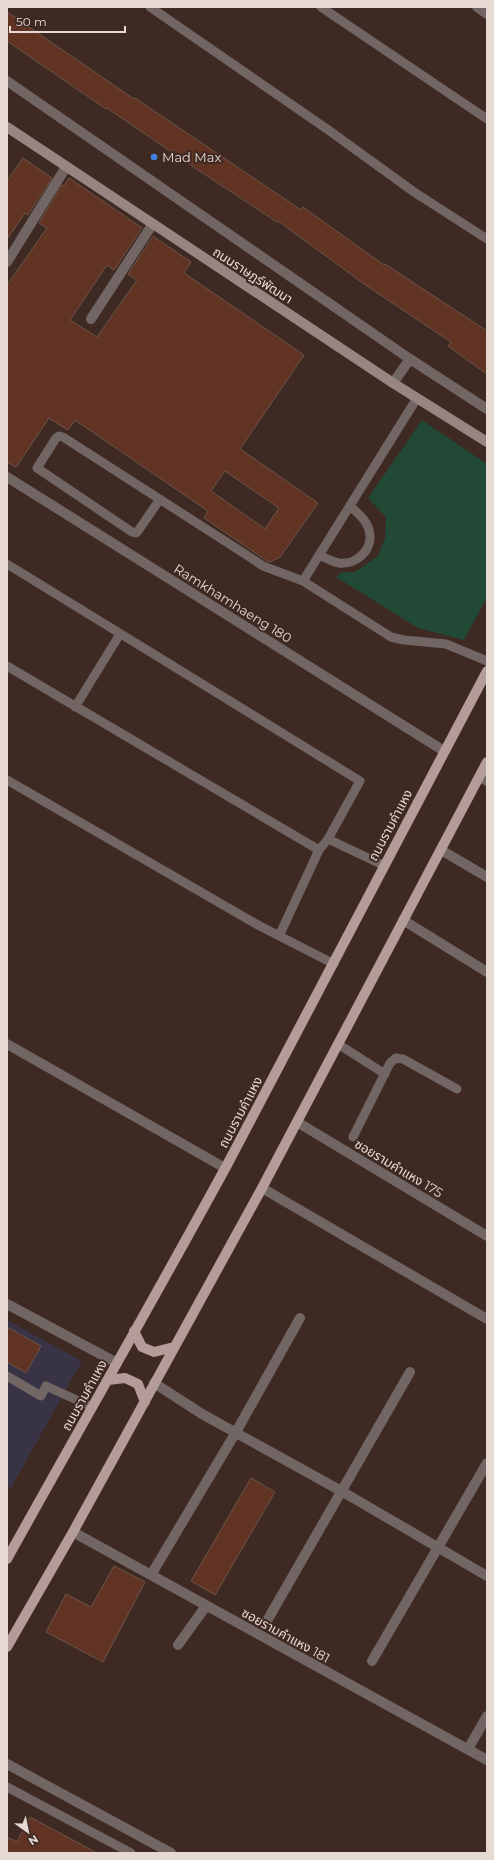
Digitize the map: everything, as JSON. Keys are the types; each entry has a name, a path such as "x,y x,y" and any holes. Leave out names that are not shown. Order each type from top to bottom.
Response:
{"main road":[{"name":"ถนนรามคำแหง","path":"7,1559 225,1168 334,964 383,865 487,671"},
{"path":"7,1647 73,1532 262,1188 403,920 441,850 483,779 487,762"},
{"path":"134,1331 142,1347 154,1352 174,1347"},
{"path":"108,1380 125,1378 138,1384 144,1402"}],"street":[{"path":"477,7 487,14"},
{"path":"7,81 410,359 487,409"},
{"name":"ถนนราษฏร์พัฒนา","path":"8,130 393,383 487,442"},
{"path":"7,262 66,167"},
{"path":"91,319 152,225"},
{"path":"393,383 410,359"},
{"name":"Ramkhamhaeng 180","path":"7,477 444,751"},
{"path":"441,850 487,877"},
{"path":"403,920 487,972"},
{"path":"7,1044 225,1168"},
{"name":"ซอยรามคำแหง 175","path":"297,1122 487,1236"},
{"path":"262,1188 487,1319"},
{"path":"7,1304 117,1363"},
{"path":"151,1575 236,1432 300,1318"},
{"path":"268,1619 343,1492 410,1372"},
{"path":"154,1383 202,1414 343,1492 487,1576"},
{"path":"372,1661 437,1546 487,1463"},
{"name":"ซอยรามคำแหง 181","path":"73,1532 487,1760"},
{"path":"178,1645 206,1606"},
{"path":"468,1749 487,1716"},
{"path":"7,1764 171,1853"}],"lane":[{"path":"150,7 327,129 414,192 487,239"},
{"path":"321,7 487,120"},
{"path":"303,581 417,398"},
{"path":"160,499 138,531 136,533 132,532 37,468 56,438 59,436 63,437 160,499 263,566 303,581 391,637 404,640 446,644 487,661"},
{"path":"319,555 338,563 346,563 360,558 366,551 370,543 368,526 350,506"},
{"path":"7,564 360,781 328,839 319,850 279,936"},
{"path":"75,707 120,634"},
{"path":"7,666 319,850"},
{"path":"7,780 279,936 334,964"},
{"path":"328,839 383,865"},
{"path":"338,1044 385,1074"},
{"path":"353,1137 390,1063 396,1058 403,1059 457,1089"},
{"path":"7,1376 41,1396 46,1386 92,1407"},
{"path":"7,1787 131,1853"}],"shaded area":[{"path":"7,1320 82,1361 11,1488 7,1486"}],"green space":[{"path":"422,420 487,464 487,597 464,640 418,628 336,577 341,572 355,572 378,556 385,538 386,517 368,498"}],"building":[{"path":"7,12 134,99 135,98 301,210 303,207 384,265 385,264 487,331 487,374 448,346 451,342 367,286 278,221 277,222 192,166 107,108 106,109 7,41"},
{"path":"23,158 52,178 28,215 25,213 7,239 7,181"},
{"path":"69,178 142,228 114,270 107,265 70,320 97,337 137,280 128,274 153,236 191,262 184,273 304,355 240,449 318,503 280,557 270,562 267,561 204,518 208,511 75,420 68,430 49,418 16,467 7,462 7,285 47,228 39,223 62,185 64,186","holes":["225,471 279,508 265,529 211,491"]},
{"path":"7,1327 41,1346 26,1373 7,1362"},
{"path":"251,1478 275,1492 215,1595 191,1581"},
{"path":"114,1566 145,1582 103,1662 46,1632 66,1594 91,1607"},
{"path":"30,1817 97,1853 7,1853 7,1837 17,1842"}],"place":[{"name":"Mad Max","path":"154,157"}]}
